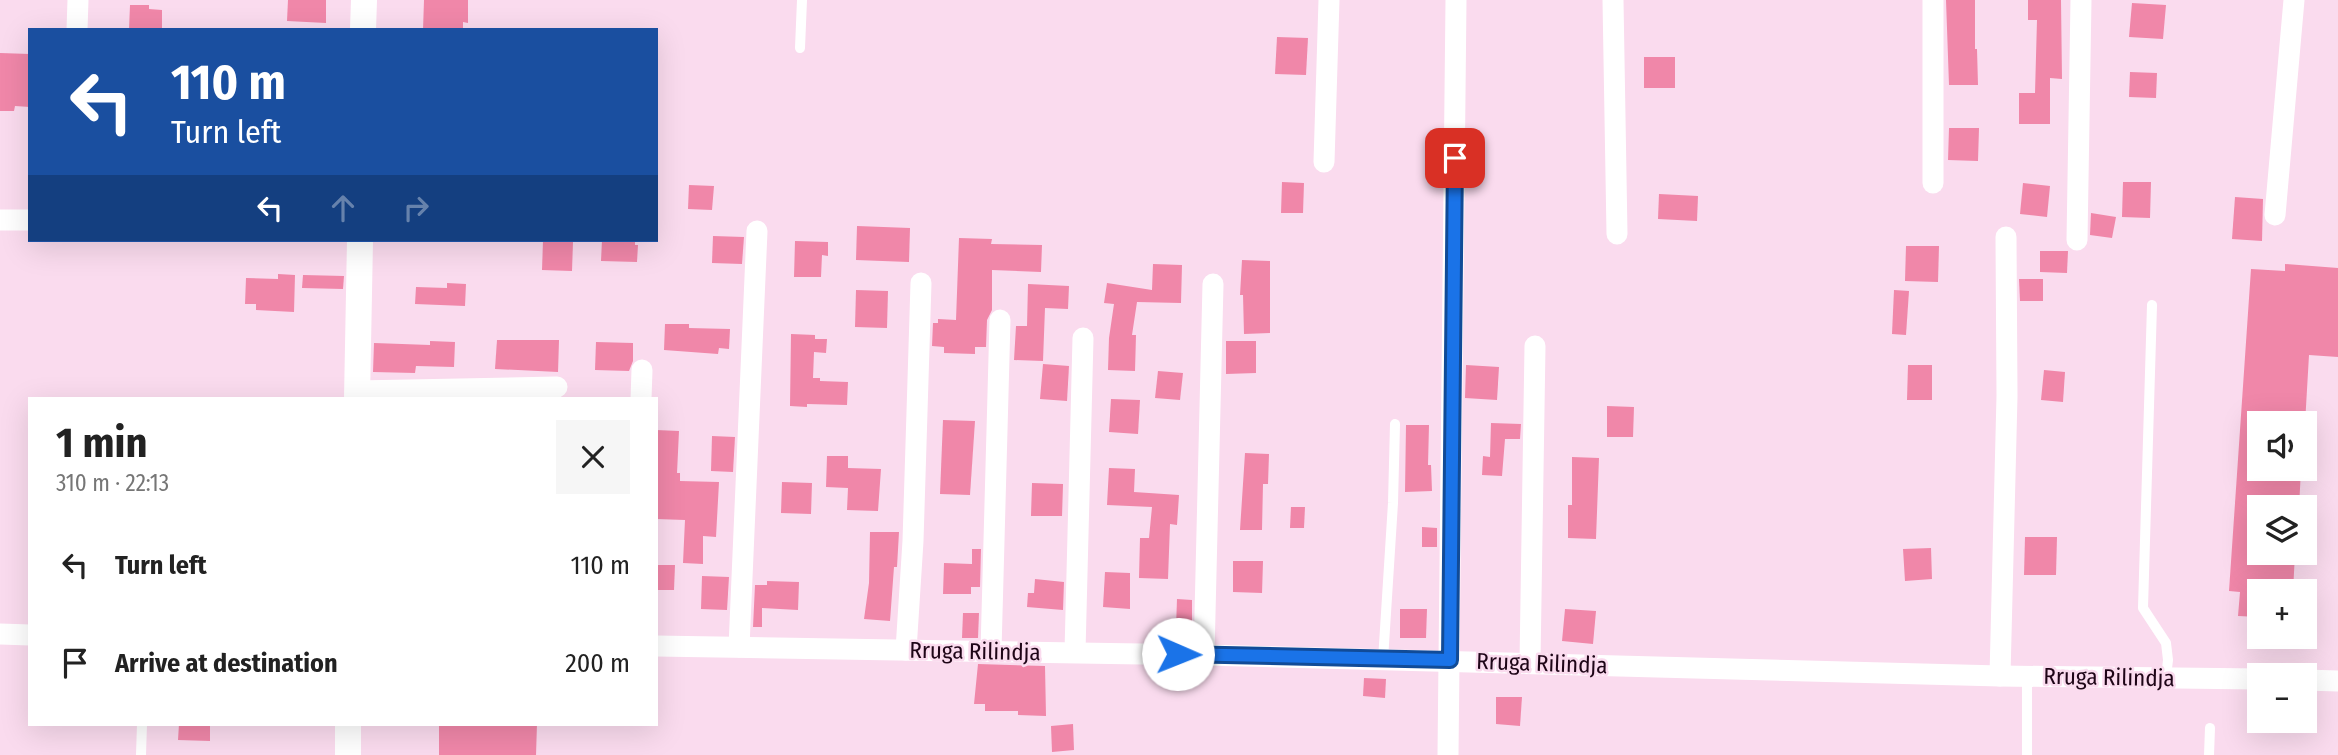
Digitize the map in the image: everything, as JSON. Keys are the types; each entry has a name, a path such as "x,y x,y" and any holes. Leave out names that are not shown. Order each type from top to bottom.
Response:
{"street":[{"path":"78,0 78,28"},
{"path":"363,28 364,0"},
{"path":"1324,162 1329,0"},
{"path":"1448,755 1456,0"},
{"path":"1613,0 1617,234"},
{"path":"1933,0 1933,184"},
{"path":"2077,240 2081,0"},
{"path":"2274,215 2294,0"},
{"path":"0,220 28,220"},
{"path":"739,647 757,231"},
{"path":"2000,676 2007,396 2006,237"},
{"path":"360,242 357,395 556,387"},
{"path":"906,650 913,541 921,283"},
{"path":"1203,655 1213,284"},
{"path":"991,651 1000,320"},
{"path":"1075,652 1083,338"},
{"path":"1530,662 1535,346"},
{"path":"641,397 642,370"},
{"path":"0,634 28,635"},
{"name":"Rruga Rilindja","path":"658,646 1075,652 2000,676 2247,679"},
{"path":"2317,680 2338,681"},
{"path":"348,726 348,755"}],"lane":[{"path":"800,48 802,0"},
{"path":"2152,305 2143,608 2166,643 2166,677"},
{"path":"1383,660 1395,424"},
{"path":"2026,676 2027,755"},
{"path":"141,755 142,726"},
{"path":"2209,755 2210,728"}],"building":[{"path":"288,0 326,0 326,23 287,21"},
{"path":"424,0 468,0 468,23 463,22 463,28 423,28"},
{"path":"1946,0 1975,0 1978,85 1949,85"},
{"path":"2028,0 2061,0 2062,79 2050,78 2050,124 2019,124 2019,93 2035,93 2037,20 2028,20"},
{"path":"2132,3 2166,5 2163,39 2129,37"},
{"path":"130,5 149,5 149,9 162,10 162,28 129,28"},
{"path":"1277,37 1308,38 1306,75 1275,74"},
{"path":"0,53 28,54 28,107 15,106 14,111 0,111"},
{"path":"1644,57 1675,57 1675,88 1644,88"},
{"path":"2130,72 2157,73 2156,98 2129,97"},
{"path":"1949,128 1979,128 1978,161 1948,160"},
{"path":"1282,182 1304,183 1303,213 1281,213"},
{"path":"2123,182 2151,182 2150,218 2122,217"},
{"path":"2023,183 2050,186 2047,217 2020,214"},
{"path":"689,185 714,186 712,210 688,209"},
{"path":"1659,194 1698,196 1697,221 1658,219"},
{"path":"2235,197 2263,199 2262,241 2232,239"},
{"path":"2091,213 2116,217 2112,238 2090,235"},
{"path":"857,226 910,228 909,262 856,260"},
{"path":"713,236 744,237 742,264 712,263"},
{"path":"959,238 992,239 991,244 1042,245 1041,272 992,270 992,310 987,320 986,347 975,347 975,354 944,353 944,347 932,346 933,323 938,323 938,319 956,320"},
{"path":"795,241 828,242 828,256 822,255 821,277 794,277"},
{"path":"543,242 573,242 572,271 542,270"},
{"path":"602,242 635,242 635,245 638,245 637,262 601,261"},
{"path":"1906,246 1939,246 1938,282 1905,281"},
{"path":"2040,251 2068,251 2067,273 2040,272"},
{"path":"1242,260 1270,261 1270,333 1244,334 1243,295 1240,295"},
{"path":"1153,264 1182,265 1181,303 1137,302 1132,335 1136,335 1135,371 1108,370 1114,304 1104,303 1107,283 1152,290"},
{"path":"2285,264 2338,268 2338,357 2309,355 2306,411 2247,411 2247,481 2300,481 2300,495 2247,495 2247,565 2294,565 2294,579 2247,579 2247,616 2238,616 2240,592 2229,591 2251,269 2285,271"},
{"path":"278,274 295,275 294,312 256,310 256,304 245,304 246,278 278,279"},
{"path":"303,275 344,276 343,289 302,288"},
{"path":"2019,279 2043,279 2043,301 2020,301"},
{"path":"447,283 466,284 465,306 415,304 416,287 447,288"},
{"path":"1028,284 1069,286 1068,309 1045,308 1043,361 1014,360 1016,326 1027,326"},
{"path":"856,290 888,291 887,328 855,327"},
{"path":"1894,290 1909,291 1906,335 1892,334"},
{"path":"665,324 689,324 689,328 730,329 729,349 719,348 718,354 664,350"},
{"path":"791,334 815,335 815,339 827,339 826,353 814,352 813,378 820,378 820,381 848,382 847,405 790,406"},
{"path":"497,340 559,340 558,372 495,369"},
{"path":"430,341 455,342 454,367 416,366 415,373 373,372 374,343 430,345"},
{"path":"1226,341 1256,341 1256,373 1226,374"},
{"path":"596,342 633,343 633,361 629,371 595,370"},
{"path":"1043,364 1069,366 1067,401 1040,399"},
{"path":"1466,365 1499,367 1497,400 1465,398"},
{"path":"1908,365 1932,365 1932,400 1907,400"},
{"path":"2044,370 2065,372 2063,402 2041,400"},
{"path":"1158,371 1183,373 1180,400 1155,398"},
{"path":"1111,399 1140,400 1138,434 1109,432"},
{"path":"1607,406 1634,407 1633,437 1607,437"},
{"path":"943,420 975,421 970,495 940,494"},
{"path":"1491,423 1521,424 1520,439 1505,439 1502,476 1482,475 1483,456 1490,457"},
{"path":"1406,425 1429,425 1428,465 1431,465 1432,491 1405,492"},
{"path":"658,430 679,431 677,473 680,473 680,481 719,482 716,537 703,536 703,564 683,563 685,520 658,519"},
{"path":"712,436 735,437 733,472 711,471"},
{"path":"1245,453 1269,454 1268,484 1263,484 1262,530 1240,530"},
{"path":"827,456 848,456 848,468 881,469 878,511 847,510 848,488 826,487"},
{"path":"1572,457 1599,458 1596,539 1568,538 1568,505 1572,505"},
{"path":"1109,468 1135,469 1134,492 1179,495 1177,525 1170,524 1168,579 1139,578 1140,538 1149,538 1152,507 1107,505"},
{"path":"782,482 812,483 811,514 781,513"},
{"path":"1032,483 1063,484 1062,516 1031,516"},
{"path":"1291,507 1305,507 1304,528 1290,528"},
{"path":"1422,527 1437,528 1437,547 1422,547"},
{"path":"870,532 899,532 890,621 864,619 869,583"},
{"path":"2025,537 2057,537 2056,575 2024,575"},
{"path":"1931,548 1932,579 1905,581 1903,549"},
{"path":"972,549 981,549 980,587 971,587 971,594 943,594 944,563 972,564"},
{"path":"1233,561 1263,561 1262,593 1233,592"},
{"path":"658,565 675,565 674,590 658,590"},
{"path":"1105,572 1130,573 1130,609 1103,607"},
{"path":"702,576 729,577 727,610 701,609"},
{"path":"1035,579 1064,582 1063,610 1027,607 1028,593 1034,593"},
{"path":"767,581 799,582 798,610 762,608 762,627 753,627 755,585 767,585"},
{"path":"1177,599 1192,600 1192,629 1176,628"},
{"path":"1400,609 1427,609 1426,638 1400,638"},
{"path":"1565,609 1596,611 1593,644 1562,641"},
{"path":"963,613 979,613 978,638 962,638"},
{"path":"978,664 1045,666 1046,716 1018,715 1018,711 985,711 985,704 974,704"},
{"path":"1364,678 1386,679 1385,698 1363,696"},
{"path":"1496,697 1522,697 1520,726 1496,724"},
{"path":"1073,724 1074,750 1052,752 1051,726"},
{"path":"179,726 210,726 210,741 178,740"},
{"path":"439,726 537,726 536,755 439,755"}],"route":[{"path":"1178,654 1450,660 1455,158"}]}
